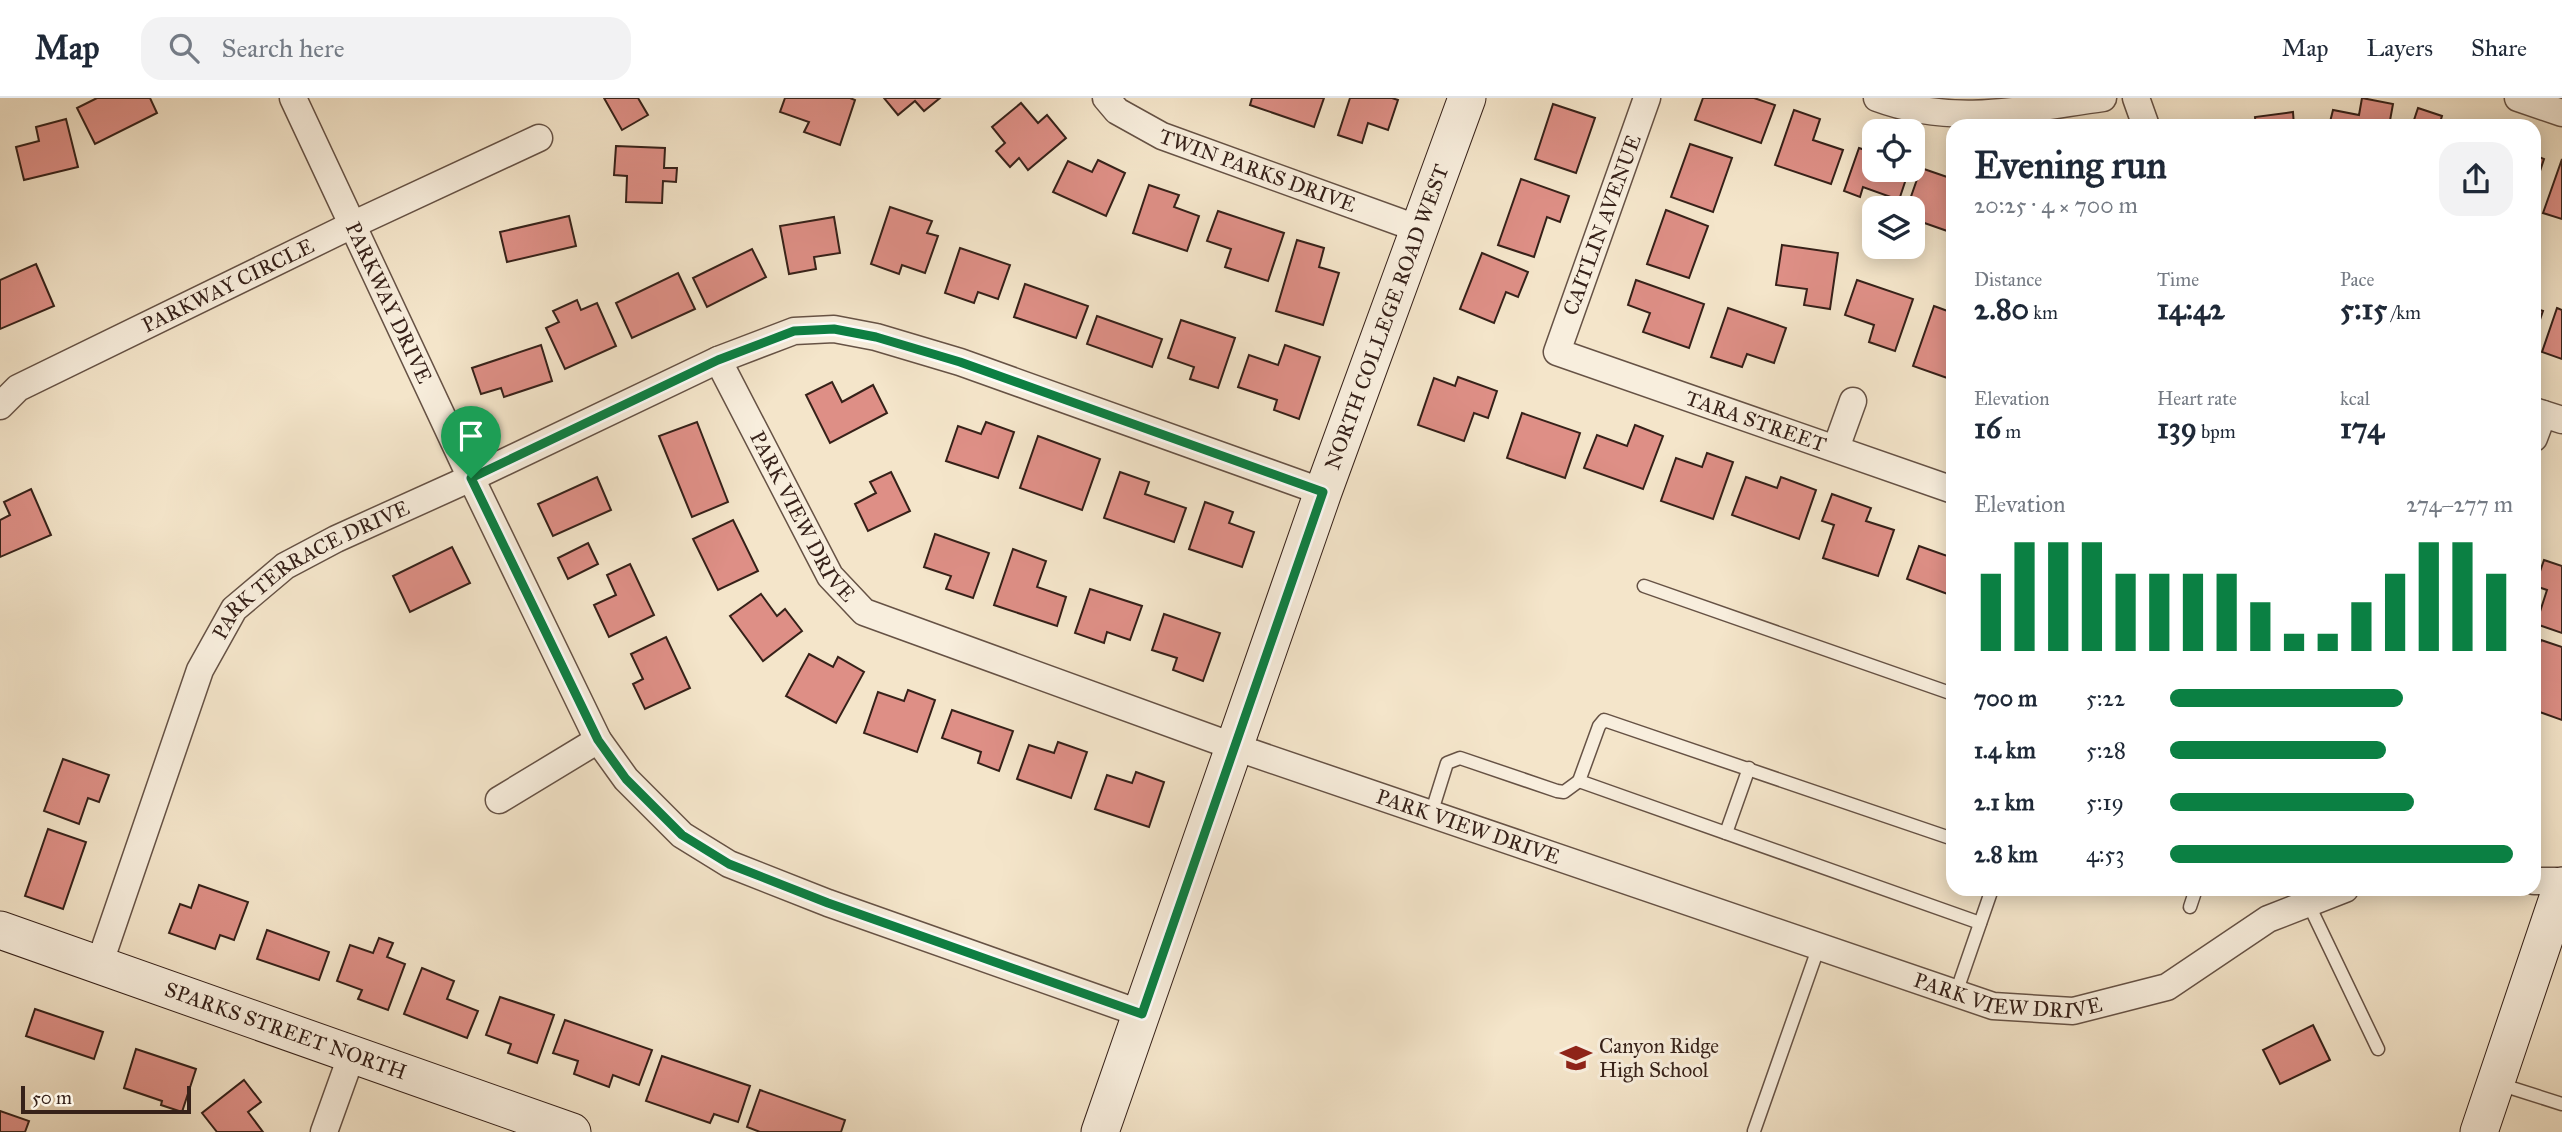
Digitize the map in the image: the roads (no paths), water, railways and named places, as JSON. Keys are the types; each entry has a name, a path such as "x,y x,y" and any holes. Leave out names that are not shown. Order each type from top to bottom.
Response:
{"street":[{"name":"PARKWAY DRIVE","path":"293,98 471,478 598,740 626,779 682,835 729,864 828,903 1142,1014"},
{"name":"TWIN PARKS DRIVE","path":"1106,98 1117,111 1162,136 1419,229"},
{"name":"NORTH COLLEGE ROAD WEST","path":"1100,1132 1323,492 1467,98"},
{"name":"CAITLIN AVENUE","path":"1557,352 1647,98"},
{"path":"1877,98 1924,112 2103,98"},
{"path":"2136,98 2144,119"},
{"path":"2518,98 2562,113"},
{"name":"PARKWAY CIRCLE","path":"0,406 18,388 352,225 539,138"},
{"name":"PARK TERRACE DRIVE","path":"99,965 200,670 234,609 285,566 336,539 718,360 794,331 834,329 876,337 960,362 1323,492"},
{"name":"TARA STREET","path":"1557,352 1946,487"},
{"name":"PARK VIEW DRIVE","path":"718,360 830,576 864,612 1235,747 1993,1006 2073,1011 2167,987 2268,919 2326,896"},
{"path":"1836,448 1853,401"},
{"path":"499,800 598,740"},
{"path":"2479,1132 2562,884 2541,882"},
{"name":"SPARKS STREET NORTH","path":"0,930 572,1132"},
{"path":"324,1132 352,1054"}],"lane":[{"path":"1644,586 1946,692"},
{"path":"1431,814 1447,763 1460,758 1564,792 1579,781 1598,726 1604,720 1946,837"},
{"path":"1726,833 1749,768"},
{"path":"1579,781 1980,923"},
{"path":"1956,993 1990,896"},
{"path":"2190,907 2194,896"},
{"path":"2308,903 2378,1049"},
{"path":"1754,1132 1819,946"},
{"path":"2496,1083 2562,1104"}],"place":[{"name":"Canyon Ridge High School","path":"1576,1058"}]}
